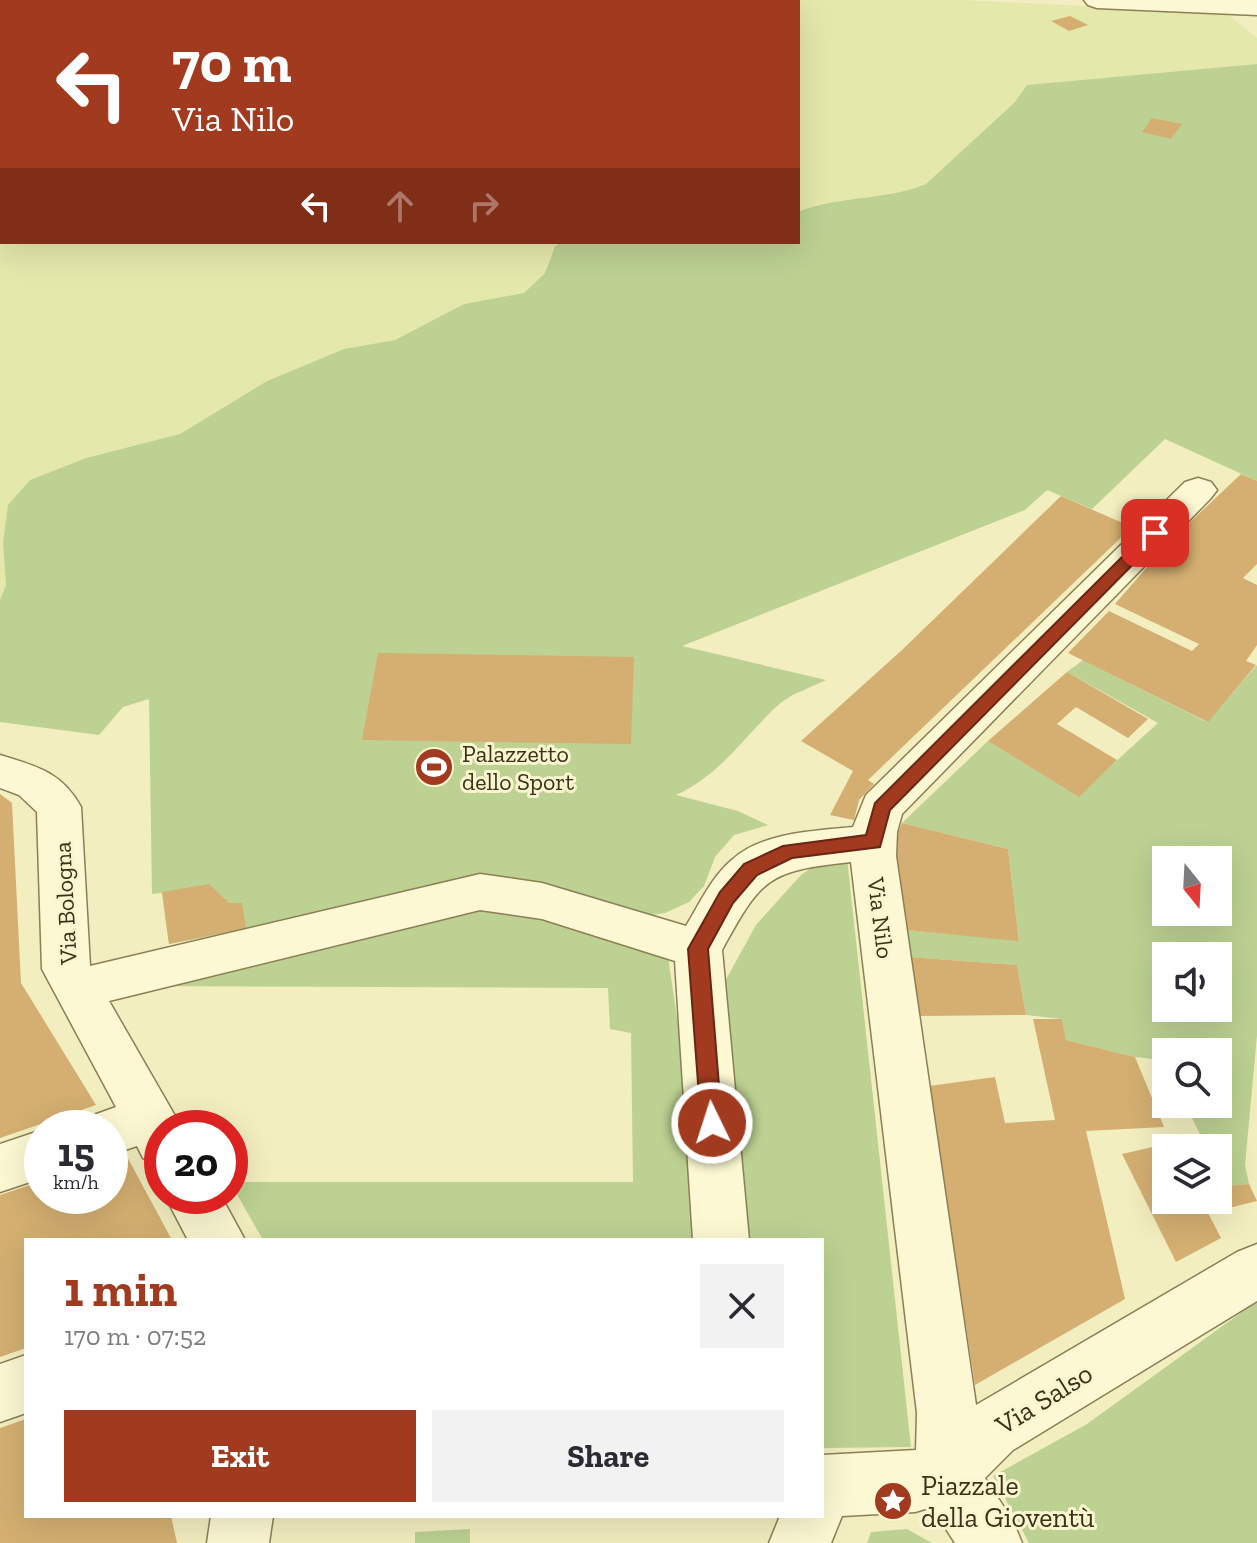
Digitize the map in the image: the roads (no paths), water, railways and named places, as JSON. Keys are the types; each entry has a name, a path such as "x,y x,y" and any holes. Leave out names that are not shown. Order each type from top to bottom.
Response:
{"street":[{"path":"1097,0 1257,7"},
{"name":"Via Nilo","path":"946,1473 947,1413 874,842 882,807 1198,490"},
{"name":"Via Bologna","path":"0,771 35,783 59,807 66,969 140,1131"},
{"path":"721,1238 698,949 727,898 750,870 789,851 874,842"},
{"path":"76,989 480,892 542,901 698,949"},
{"path":"0,1168 24,1160"},
{"path":"202,1214 216,1238"},
{"name":"Via Salso","path":"946,1473 992,1429 1257,1270"},
{"path":"0,1393 24,1385"},
{"path":"824,1494 915,1481 946,1473 991,1543"},
{"path":"238,1543 242,1518"},
{"path":"800,1543 810,1518"}],"place":[{"name":"Palazzetto dello Sport","path":"434,767"},
{"name":"Piazzale della Gioventù","path":"893,1501"}]}
